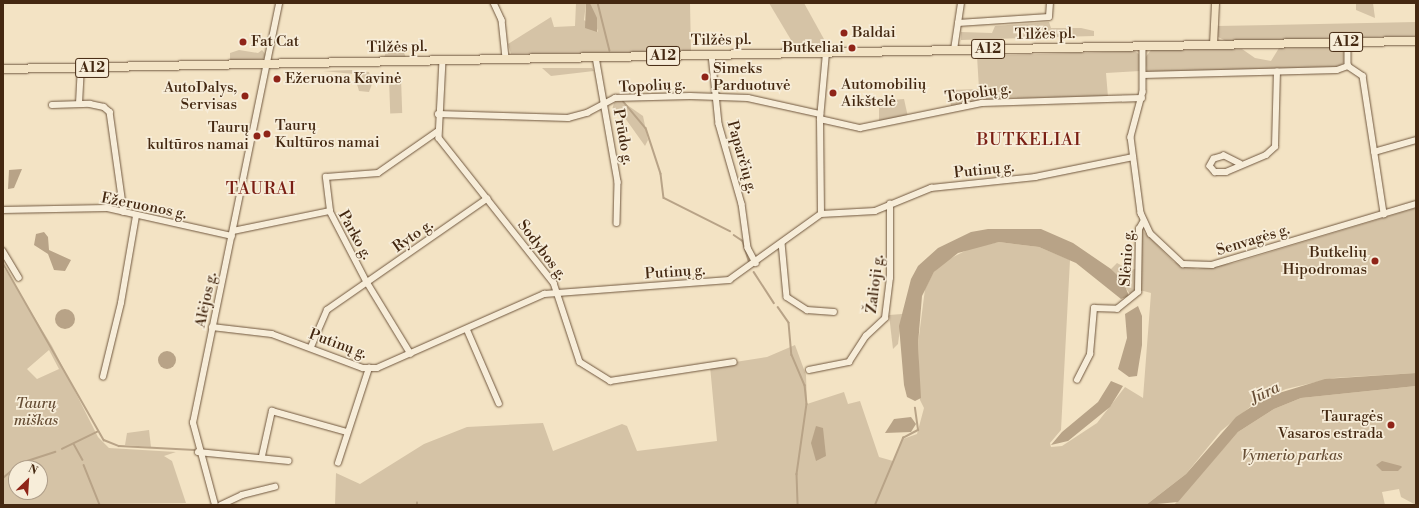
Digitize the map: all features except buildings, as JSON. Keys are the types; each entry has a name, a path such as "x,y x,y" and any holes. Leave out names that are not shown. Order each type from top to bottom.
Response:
{"highway":[{"name":"Tilžės pl.","path":"3,69 268,65 1143,45 1416,41"}],"main road":[{"path":"1213,44 1215,3"}],"street":[{"name":"Alėjos g.","path":"215,505 198,452 193,423 268,65 279,3"},
{"path":"494,3 502,20 506,59"},
{"path":"954,50 961,3"},
{"path":"958,23 1049,17 1050,3"},
{"path":"1348,42 1348,66"},
{"path":"1143,45 1142,98 1131,137 1143,222"},
{"path":"821,214 820,117 826,53"},
{"name":"Paparčių g.","path":"712,54 719,124 742,204 748,248 756,263"},
{"name":"Prūdo g.","path":"596,57 618,182 618,223"},
{"path":"330,211 326,177 378,173 437,132 443,60"},
{"path":"1143,75 1337,70 1348,66"},
{"path":"1348,66 1363,76 1384,214"},
{"path":"80,104 81,68"},
{"path":"1240,164 1220,157 1214,159 1210,169 1222,173 1240,164 1266,155 1275,147 1277,72"},
{"name":"Topolių g.","path":"438,114 568,118 587,113 615,98 716,96 748,98 860,128 989,102 1142,98"},
{"path":"52,105 80,104 104,106 112,118 124,212"},
{"name":"Sodybos g.","path":"437,132 442,143 558,292 576,356 606,381 734,362"},
{"path":"1374,152 1416,140"},
{"name":"Putinų g.","path":"212,327 272,334 369,368 411,354 537,296 558,292 722,281 736,277 821,214 875,210 931,188 1035,177 1133,157"},
{"name":"Ryto g.","path":"311,347 327,310 486,199"},
{"name":"Žalioji g.","path":"809,370 849,362 866,336 883,321 890,278 890,204"},
{"name":"Senvagės g.","path":"1143,222 1174,259 1196,267 1416,204"},
{"name":"Ežeruonos g.","path":"3,210 99,208 232,234"},
{"name":"Parko g.","path":"232,234 330,211 367,282 411,354"},
{"path":"103,377 121,303 136,216"},
{"name":"Slėnio g.","path":"1078,380 1090,354 1094,308 1118,309 1138,292 1139,229 1143,222"},
{"path":"782,243 787,297 807,310 834,312"},
{"path":"3,251 19,278"},
{"path":"468,329 499,403"},
{"path":"338,463 369,368"},
{"path":"262,456 272,411 347,432"},
{"path":"198,452 262,456 290,461"},
{"path":"221,505 242,495 275,487"}],"green space":[{"path":"576,3 586,3 584,20 598,32 590,3 690,3 691,52 511,54 508,44 551,17 554,27 575,26"},
{"path":"769,3 804,3 830,50 797,50"},
{"path":"1356,3 1373,3 1375,18 1356,10"},
{"path":"1049,22 1051,28 1081,28 1094,31 1094,36 961,40 961,32 992,33 995,26"},
{"path":"1416,22 1416,36 1226,41 1218,37 1217,26"},
{"path":"388,46 402,47 406,58 384,58"},
{"path":"1345,47 1344,62 1338,68 1147,72 1145,58 1151,50 1242,49 1255,58 1271,61 1279,48"},
{"path":"239,50 258,53 262,50 266,55 263,59 230,60 230,53"},
{"path":"1135,51 1141,56 1140,71 1106,73 1108,97 1003,98 951,106 949,90 979,89 977,56"},
{"path":"542,68 592,68 594,71 551,76"},
{"path":"352,70 369,72 372,84 369,92 359,91 354,74 323,71"},
{"path":"389,78 401,78 402,113 390,113"},
{"path":"904,99 908,117 879,124 879,101"},
{"path":"620,100 643,116 648,140 645,146 620,111 612,110 614,103"},
{"path":"1416,208 1416,373 1334,378 1286,389 1256,402 1221,431 1186,474 1146,505 335,505 336,473 360,484 424,444 467,427 543,423 553,451 622,424 627,426 637,451 717,441 710,366 767,357 795,345 806,375 807,404 844,392 848,404 860,401 879,457 893,461 903,439 917,434 924,408 920,400 918,344 925,289 934,272 947,260 971,248 999,242 1039,247 1070,260 1061,430 1050,443 1051,447 1062,446 1097,423 1125,387 1143,398 1151,293 1136,289 1130,294 1111,269 1117,263 1130,270 1139,268 1142,230 1174,262 1197,269 1234,263"},
{"name":"Taurų miškas","path":"3,266 52,346 98,437 109,448 176,452 164,456 172,461 186,503 3,505","holes":["49,350 59,369 37,379 27,369"]},
{"path":"902,314 898,344 893,349 889,315"},
{"name":"Vymerio parkas","path":"1416,386 1416,505 1401,497 1399,489 1382,492 1385,505 1174,505 1238,432 1274,409 1301,398"},
{"path":"149,430 151,447 125,445 127,433"}],"shaded area":[{"path":"586,3 590,3 597,18 597,32 585,28"},
{"path":"22,169 14,188 8,189 9,170"},
{"path":"988,229 1041,229 1073,243 1111,269 1123,281 1129,296 1121,299 1076,263 1039,247 999,242 958,253 934,272 922,296 918,344 921,398 915,401 907,397 904,385 899,326 911,279 918,266 938,248 971,232"},
{"path":"44,232 48,237 49,250 71,260 65,271 54,270 48,254 34,245 36,234"},
{"path":"1138,306 1142,316 1142,345 1137,376 1129,377 1118,369 1127,338 1125,314"},
{"path":"65,309 72,312 75,319 72,326 65,329 58,326 55,319 58,312"},
{"path":"167,351 173,354 176,360 173,366 167,369 161,366 158,360 161,354"},
{"path":"1416,373 1416,386 1301,398 1274,409 1238,432 1178,502 1146,505 1186,474 1236,417 1266,397 1325,379"},
{"path":"1111,381 1123,386 1110,407 1068,441 1051,445 1062,432 1098,402"},
{"path":"911,417 916,424 911,432 885,433 894,419"},
{"path":"816,426 823,428 826,456 816,461 811,443"},
{"path":"1382,461 1402,467 1398,471 1382,471 1376,465"}],"waterway":[{"path":"598,3 610,51"},
{"path":"623,101 646,128 661,174 664,198 730,231"},
{"path":"734,235 743,241 749,261"},
{"path":"3,263 104,440 119,446 195,450"},
{"path":"754,272 774,303"},
{"path":"778,307 789,323 792,355 805,385 807,404 797,474 798,505"},
{"path":"875,505 903,438 918,430 915,408"},
{"path":"62,449 97,432"},
{"path":"74,444 83,460"},
{"path":"3,478 21,463 55,452"},
{"path":"84,465 100,505"}],"place":[{"name":"Baldai","path":"844,33"},
{"name":"Fat Cat","path":"243,42"},
{"name":"Butkeliai","path":"852,48"},
{"name":"Simeks Parduotuvė","path":"705,77"},
{"name":"Ežeruona Kavinė","path":"277,79"},
{"name":"Automobilių Aikštelė","path":"833,93"},
{"name":"AutoDalys, Servisas","path":"245,96"},
{"name":"Taurų Kultūros namai","path":"267,134"},
{"name":"Taurų kultūros namai","path":"257,136"},
{"name":"Butkelių Hipodromas","path":"1375,261"},
{"name":"Tauragės Vasaros estrada","path":"1391,425"}],"district":[{"name":"BUTKELIAI","path":"1029,141"},
{"name":"TAURAI","path":"261,190"}],"water label":[{"name":"Jūra","path":"1265,393"}]}
